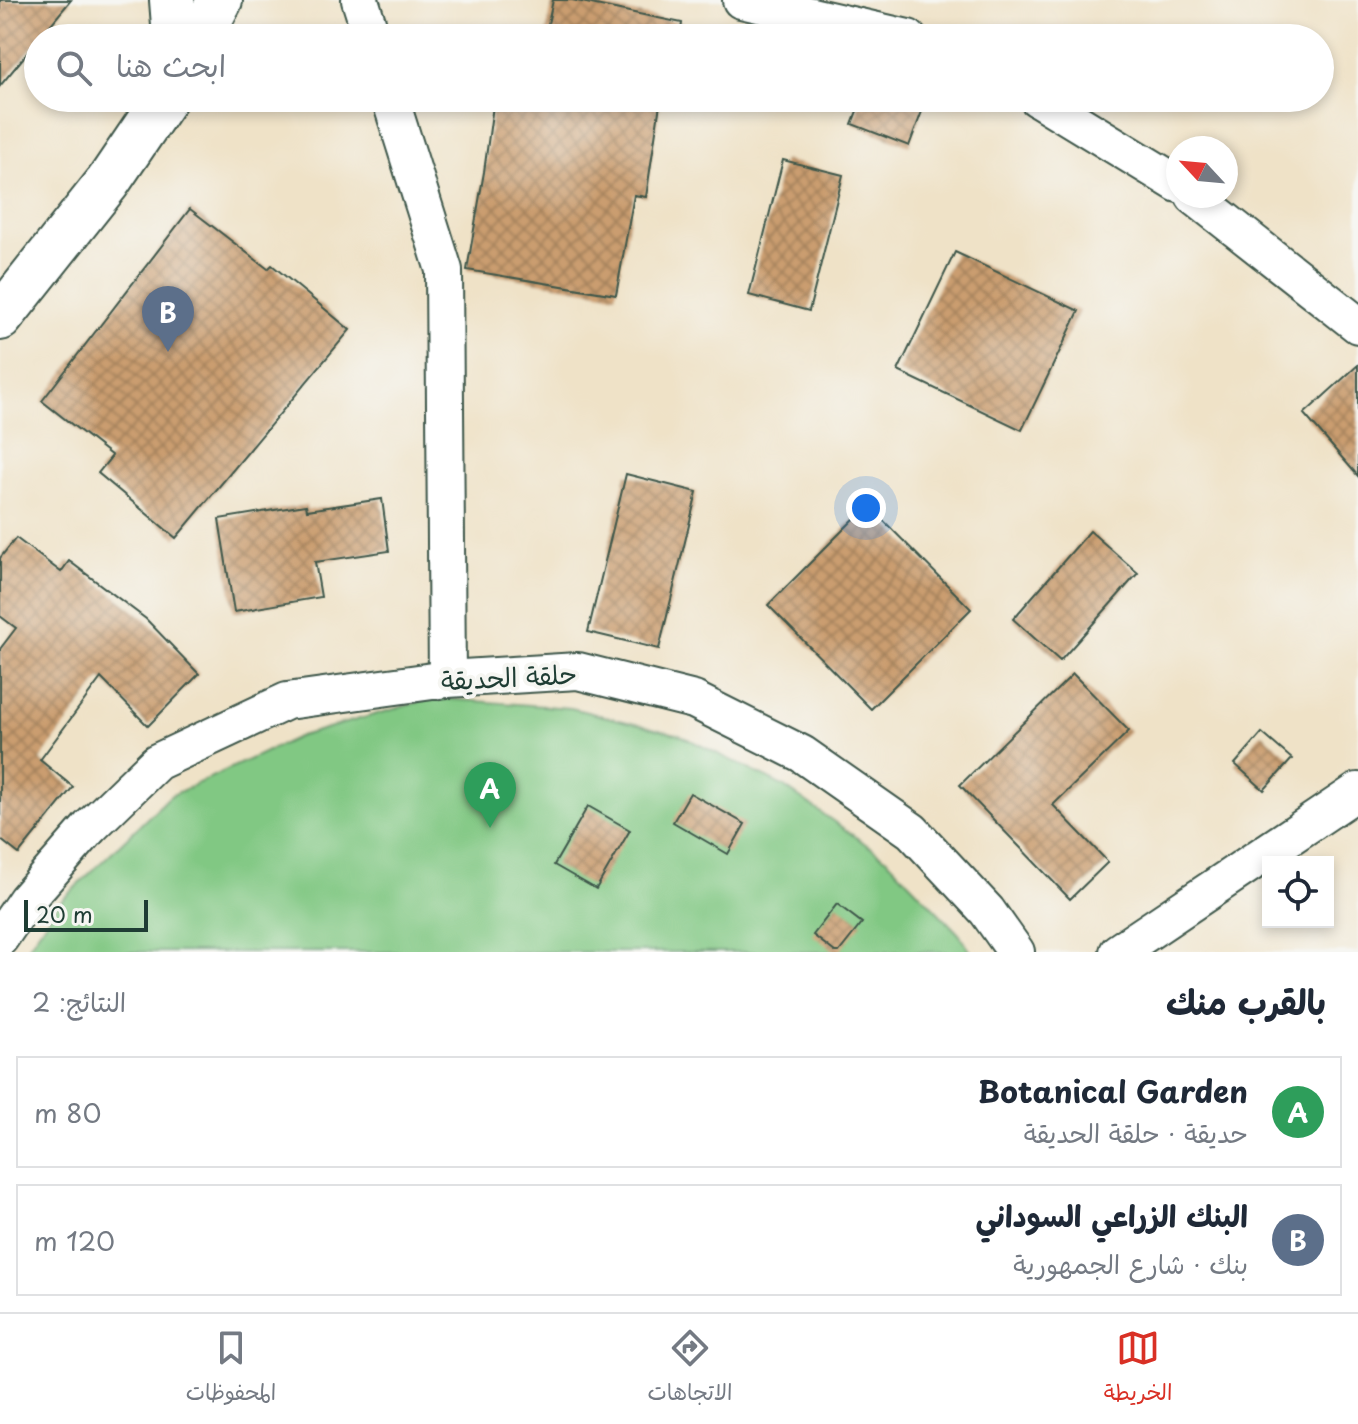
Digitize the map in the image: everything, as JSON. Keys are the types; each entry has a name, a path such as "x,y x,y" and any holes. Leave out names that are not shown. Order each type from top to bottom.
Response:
{"main road":[{"path":"172,0 174,24"},
{"path":"207,24 220,0"},
{"path":"0,318 108,182 156,112"}],"street":[{"path":"360,0 368,24"},
{"path":"741,0 846,24"},
{"path":"394,112 444,270 447,679"},
{"path":"1060,112 1166,177"},
{"path":"1209,208 1358,325"},
{"name":"حلقة الحديقة","path":"0,938 26,900 90,827 157,762 287,701 447,679 578,671 694,700 802,754 912,831 987,911 1016,952"},
{"path":"1118,952 1358,791"}],"green space":[{"path":"433,698 571,708 680,735 783,786 887,859 959,934 971,952 25,952 57,905 170,796 300,736"}],"building":[{"path":"0,0 71,0 51,24 24,24 24,57 0,86"},
{"path":"553,0 572,0 682,23 682,24 548,24"},
{"path":"492,112 659,112 646,197 634,195 616,295 467,270"},
{"path":"857,112 922,112 909,146 852,124"},
{"path":"783,160 843,175 809,311 749,295"},
{"path":"190,209 268,269 272,265 350,330 176,538 98,473 112,456 42,401"},
{"path":"955,252 1079,311 1022,430 898,371"},
{"path":"1358,365 1358,476 1304,414"},
{"path":"626,474 697,492 659,649 588,632"},
{"path":"382,499 389,551 315,562 321,597 234,612 219,519 306,505 307,510"},
{"path":"868,505 971,609 871,709 768,605"},
{"path":"1090,531 1138,573 1060,661 1013,619"},
{"path":"16,538 61,572 69,561 146,619 199,674 148,726 101,678 40,760 73,787 19,854 0,839 0,649 16,628 0,616 0,558"},
{"path":"1073,674 1129,731 1053,805 1108,862 1070,899 960,785"},
{"path":"1262,733 1292,759 1264,790 1235,764"},
{"path":"690,793 745,824 728,854 673,822"},
{"path":"588,806 630,830 596,889 554,865"},
{"path":"837,904 862,923 839,952 835,952 813,935"}],"place":[{"name":"البنك الزراعي السوداني","path":"168,352"},
{"name":"Botanical Garden","path":"490,828"}]}
